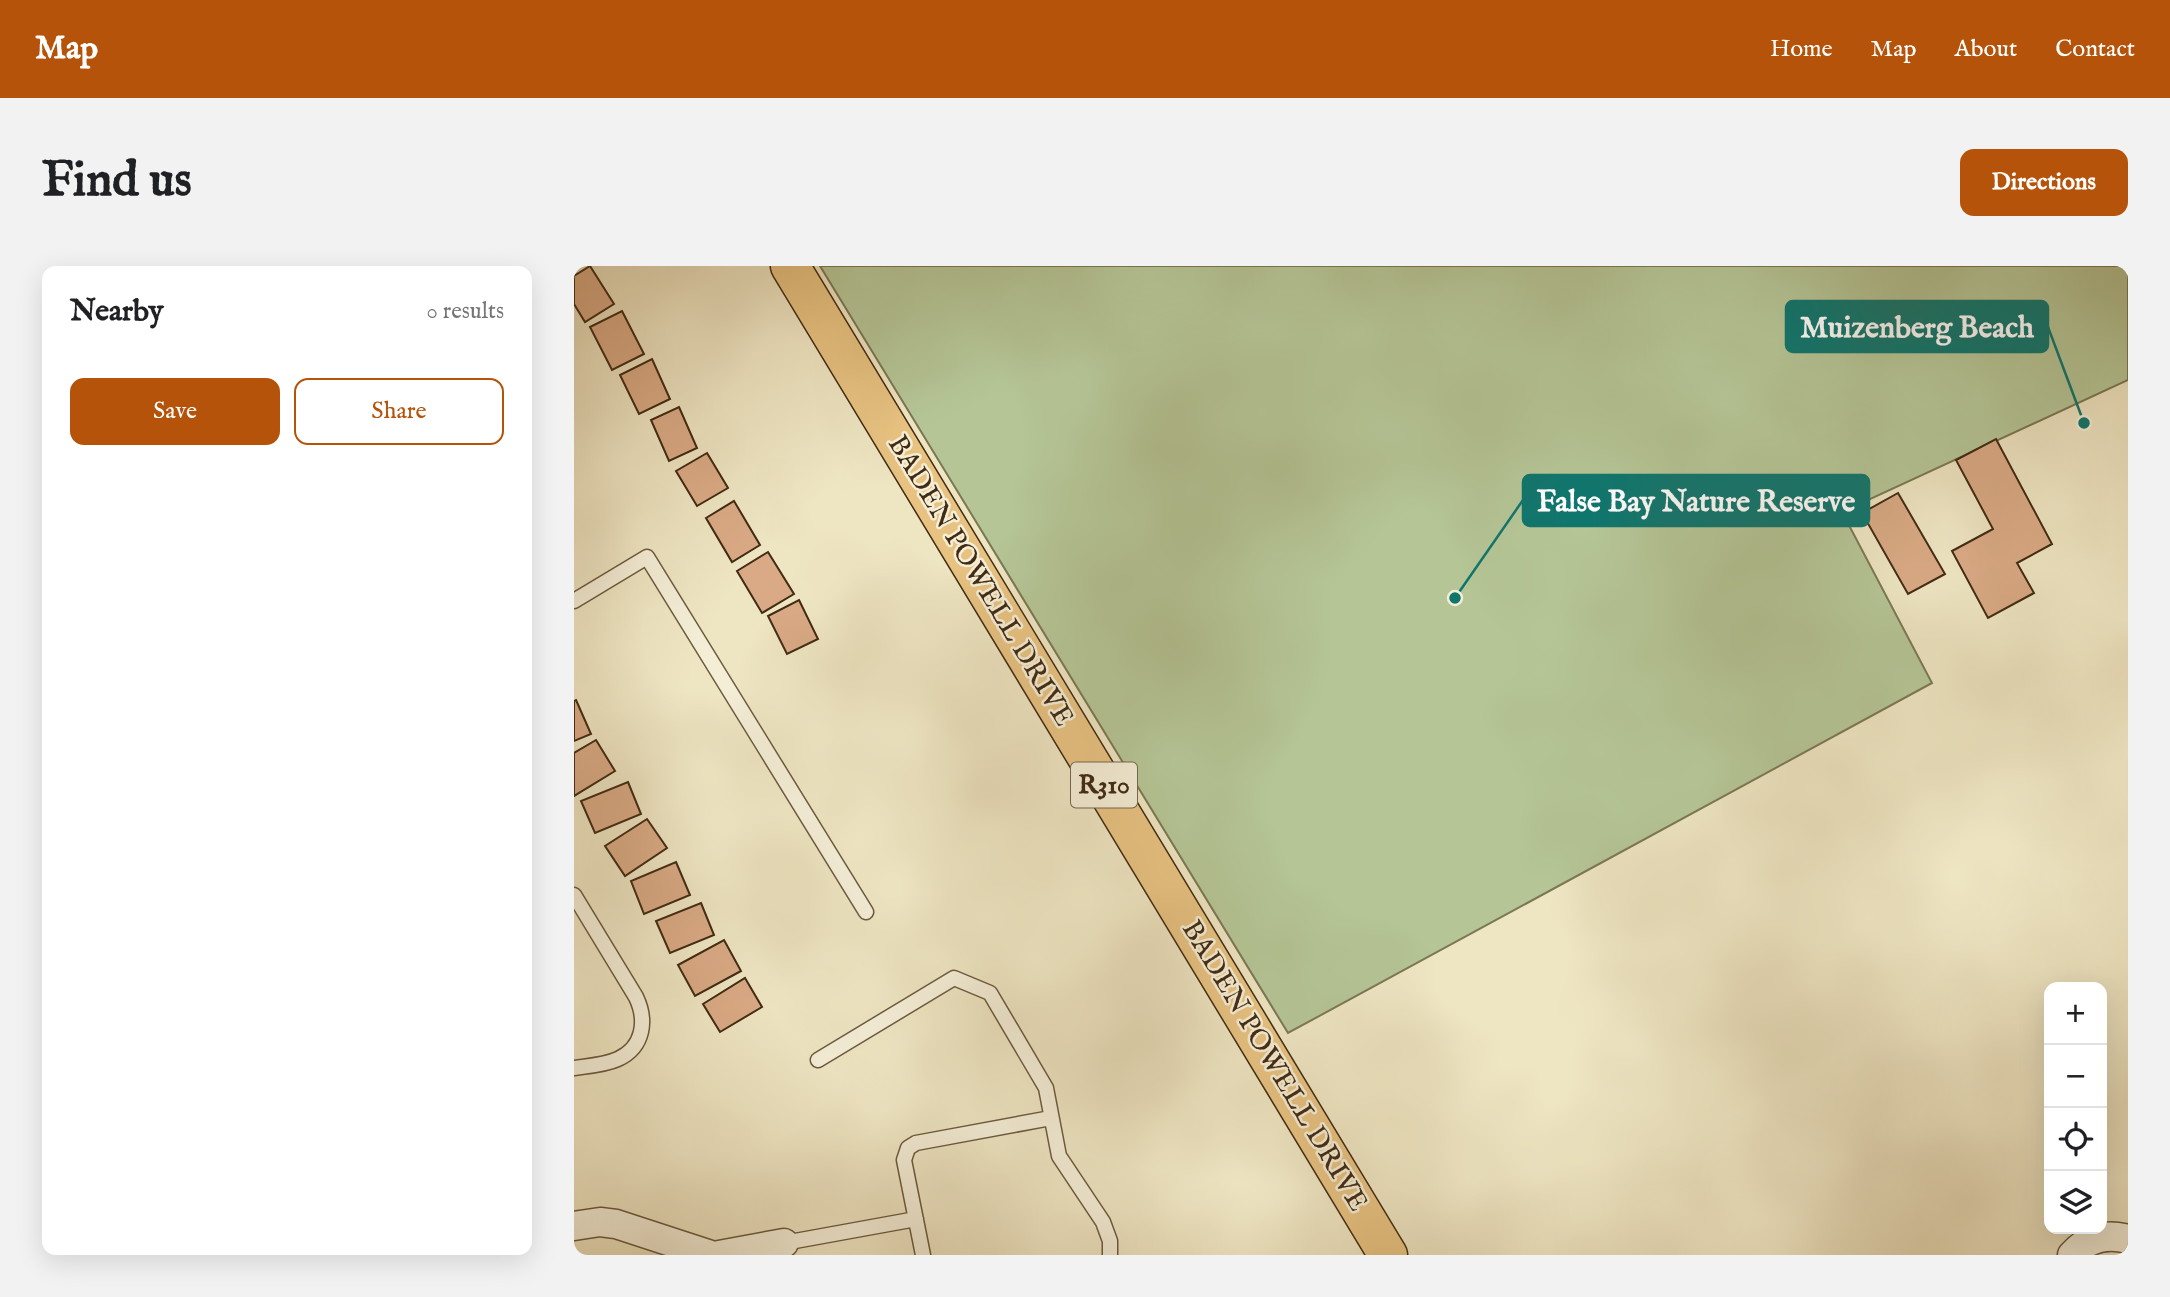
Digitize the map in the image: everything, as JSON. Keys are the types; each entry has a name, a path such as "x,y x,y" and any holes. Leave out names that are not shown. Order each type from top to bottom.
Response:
{"main road":[{"name":"BADEN POWELL DRIVE","path":"790,266 1388,1255"}],"street":[{"path":"574,1226 600,1222 615,1224 711,1255"},
{"path":"2072,1255 2084,1243 2109,1235"},
{"path":"719,1255 783,1243"}],"lane":[{"path":"574,601 647,557 866,912"},
{"path":"574,895 636,997 642,1009 643,1024 636,1044 626,1054 616,1060 574,1068"},
{"path":"818,1060 954,978 990,993 1046,1088 1059,1156 1103,1222 1110,1241 1110,1255"},
{"path":"923,1255 904,1160 911,1145 1051,1118"},
{"path":"783,1243 916,1219"}],"green space":[{"path":"820,266 2128,266 2128,380 1842,512 1932,683 1288,1033"}],"building":[{"path":"590,266 614,304 585,322 574,304 574,276"},
{"path":"622,311 644,354 612,370 590,327"},
{"path":"652,359 670,399 639,414 620,375"},
{"path":"679,407 697,448 669,461 651,420"},
{"path":"1996,439 2052,544 2017,563 2034,593 1988,618 1952,551 1993,529 1956,460"},
{"path":"707,453 728,488 697,506 676,471"},
{"path":"1898,493 1945,574 1908,594 1862,513"},
{"path":"734,501 760,545 732,562 706,518"},
{"path":"768,552 794,594 762,613 737,571"},
{"path":"799,600 818,639 787,654 768,616"},
{"path":"576,700 591,734 574,741 574,701"},
{"path":"596,740 615,771 574,796 574,753"},
{"path":"628,782 641,814 595,833 581,801"},
{"path":"647,819 667,848 625,876 605,846"},
{"path":"676,862 690,895 644,914 631,881"},
{"path":"701,903 714,935 670,953 656,921"},
{"path":"724,940 741,971 695,996 678,965"},
{"path":"745,978 762,1007 720,1032 703,1004"}],"place":[{"name":"Muizenberg Beach","path":"2084,423"},
{"name":"False Bay Nature Reserve","path":"1455,598"}]}
